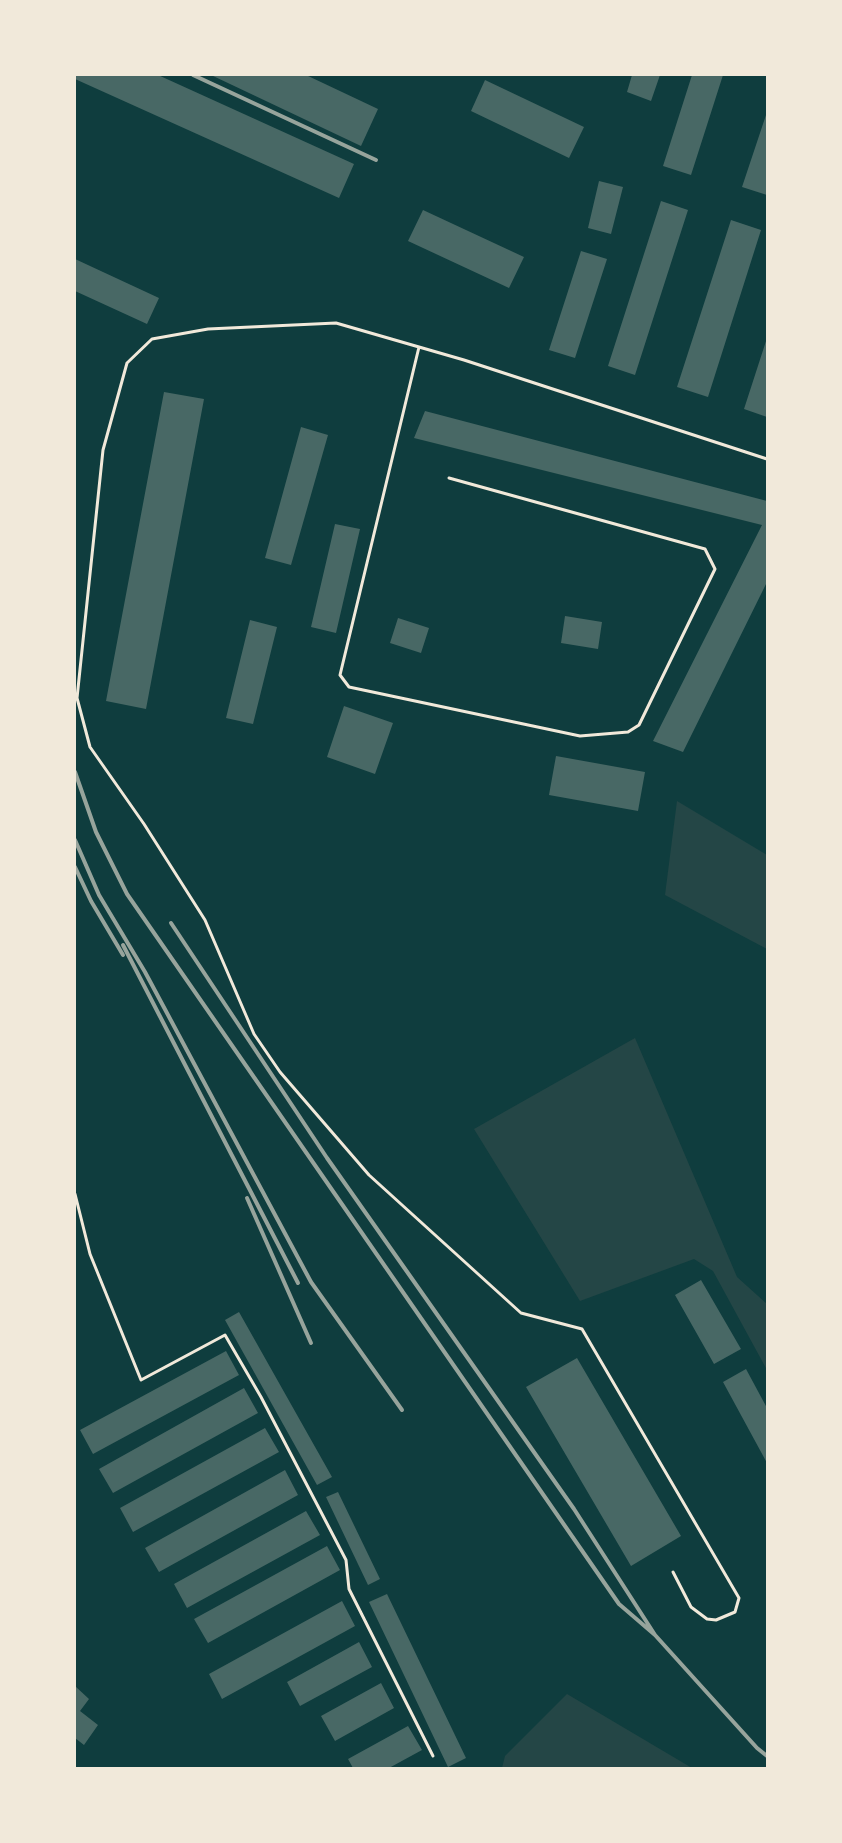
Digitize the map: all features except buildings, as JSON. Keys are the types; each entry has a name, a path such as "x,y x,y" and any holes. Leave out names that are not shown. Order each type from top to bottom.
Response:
{"lane":[{"path":"673,1572 691,1607 708,1619 716,1620 735,1612 738,1598 582,1329 521,1313 369,1175 280,1072 254,1034 205,920 144,824 90,747 77,698 103,450 127,363 152,339 208,329 336,323 419,347 767,459"},
{"path":"419,347 340,675 349,687 580,736 628,732 639,725 715,570 705,549 449,478"},
{"path":"75,1194 90,1254 141,1380 225,1335 261,1397 346,1560 349,1589 432,1756"}],"shaded area":[{"path":"677,801 767,855 767,949 665,895"},
{"path":"635,1038 737,1277 767,1304 767,1370 713,1271 694,1259 580,1301 474,1129"},
{"path":"567,1694 692,1768 502,1768 505,1756"}],"railway":[{"path":"193,75 376,160"},
{"path":"75,772 96,832 127,894 619,1604 655,1635"},
{"path":"75,840 99,895 145,972 311,1282 402,1410"},
{"path":"75,867 91,901 123,955"},
{"path":"171,923 327,1158 574,1509 655,1635 757,1748 767,1756"},
{"path":"123,945 298,1283"},
{"path":"247,1198 311,1343"}]}
